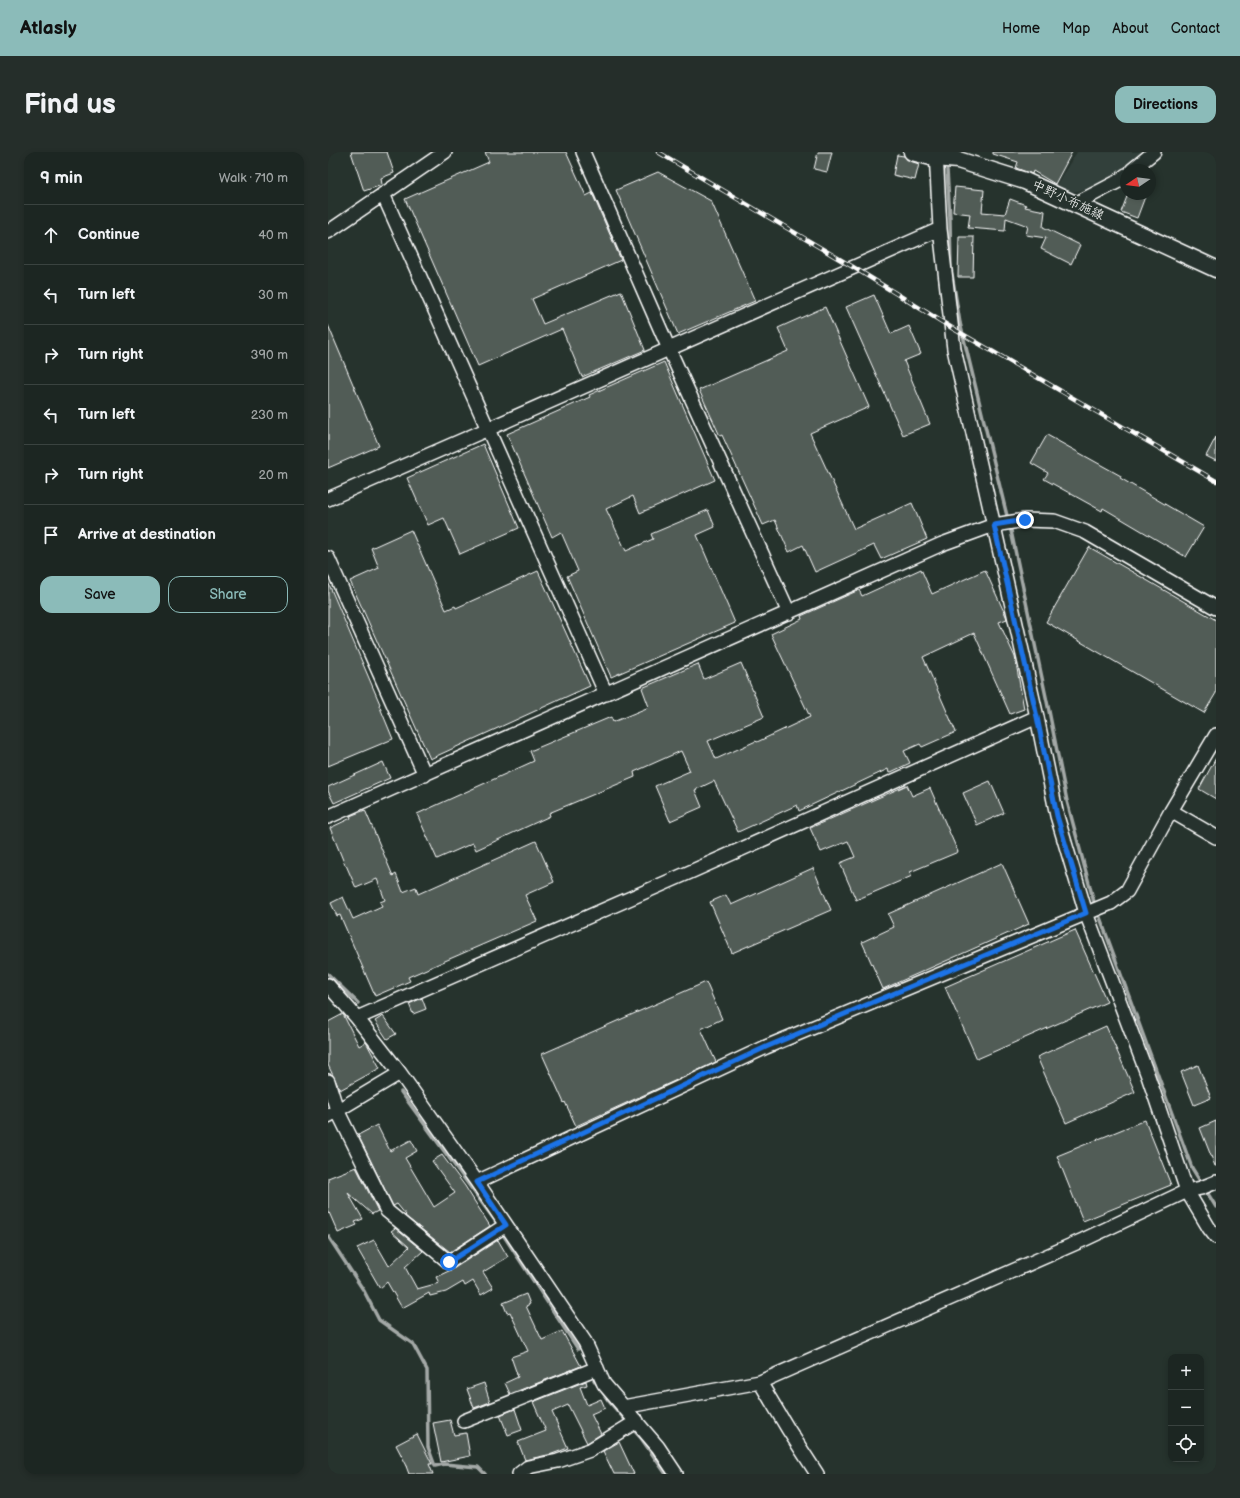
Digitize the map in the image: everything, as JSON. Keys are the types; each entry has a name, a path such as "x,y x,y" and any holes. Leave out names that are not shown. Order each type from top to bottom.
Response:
{"main road":[{"name":"中野小布施線","path":"912,152 958,160 1026,181 1216,269"}],"street":[{"path":"328,232 445,152"},
{"path":"584,152 669,349 789,613"},
{"path":"1139,164 1154,152"},
{"path":"936,155 940,229 954,349 1037,717 1057,816 1086,913 1148,1076 1187,1191 1209,1228 1216,1236"},
{"path":"1075,204 1120,180"},
{"path":"383,194 606,694"},
{"path":"328,498 488,429 940,229"},
{"path":"328,818 942,544 994,525 1025,520 1054,521 1085,532 1216,608"},
{"path":"328,558 424,775"},
{"path":"357,1018 1037,717"},
{"path":"477,1182 766,1047 1111,903 1127,891 1171,811 1216,735"},
{"path":"1171,811 1216,837"},
{"path":"328,985 357,1018 400,1073 477,1182 584,1342 604,1384 658,1447 676,1474"},
{"path":"333,1113 400,1073"},
{"path":"328,1081 333,1113 387,1211 449,1262 506,1225"},
{"path":"623,1407 760,1382 1083,1240 1187,1191 1215,1183"},
{"path":"464,1421 597,1368"},
{"path":"760,1382 788,1429 818,1474"},
{"path":"519,1474 528,1466 558,1461 590,1450 637,1421"}],"shaded area":[{"path":"1077,152 1143,152 1130,164 1120,164 1120,173 1110,182 1066,193 1054,188"}],"building":[{"path":"351,152 387,152 394,173 381,178 382,185 364,191"},
{"path":"485,152 566,152 586,196 592,193 621,260 532,299 543,324 621,291 645,350 582,377 562,329 478,366 405,199 489,162"},
{"path":"818,152 832,152 827,172 814,169"},
{"path":"993,152 1072,152 1055,184 1033,171 1032,174 1016,168 1018,162 993,154"},
{"path":"897,155 904,156 910,161 919,164 915,180 893,175"},
{"path":"658,172 711,201 755,301 678,334 616,190"},
{"path":"955,187 984,190 982,212 1005,214 1010,199 1026,205 1025,207 1045,211 1043,227 1080,245 1071,264 1041,249 1046,238 1026,235 1028,226 1006,218 1005,231 968,228 970,214 953,212"},
{"path":"1126,200 1144,200 1137,218 1121,212"},
{"path":"959,237 974,237 973,277 958,277"},
{"path":"874,295 891,334 909,326 921,354 904,361 930,424 903,435 846,307"},
{"path":"825,307 869,407 810,433 854,529 912,503 927,539 881,559 874,545 815,572 803,545 789,552 775,520 763,525 722,435 720,436 699,390 788,351 778,328"},
{"path":"328,325 379,446 328,468"},
{"path":"664,362 715,480 640,513 633,496 606,509 626,551 653,539 651,534 708,510 715,527 697,535 735,623 611,677 567,576 578,571 561,532 552,537 507,434 590,397 589,395"},
{"path":"1047,435 1121,476 1120,478 1204,527 1186,557 1103,508 1102,511 1044,479 1048,473 1031,463"},
{"path":"1216,437 1216,461 1206,456"},
{"path":"483,444 519,528 460,554 444,518 428,525 407,478"},
{"path":"411,530 446,610 455,606 456,608 538,571 590,686 430,759 350,581 379,568 371,548"},
{"path":"1089,547 1216,620 1216,693 1204,713 1046,622"},
{"path":"921,569 932,594 985,570 1007,619 999,622 1015,657 1024,709 1010,714 974,633 923,657 956,732 922,747 920,744 904,751 910,763 889,773 888,769 799,811 797,805 738,832 714,781 695,790 702,807 670,821 655,786 690,771 681,751 634,772 635,777 549,813 550,816 476,850 473,843 437,859 417,814 534,761 530,751 611,717 613,722 649,707 642,688 698,664 704,679 741,663 764,717 708,741 716,759 756,741 757,742 810,717 771,634 802,619 801,616 859,590 862,596"},
{"path":"328,582 380,704 379,705 393,739 328,766"},
{"path":"1216,758 1216,799 1199,789"},
{"path":"383,762 390,778 334,803 328,791 328,787"},
{"path":"990,781 1004,813 977,825 963,793"},
{"path":"907,785 912,796 930,788 958,852 910,872 912,876 856,900 840,863 855,857 848,841 821,852 810,828"},
{"path":"365,810 393,876 396,874 403,892 416,887 418,894 536,841 554,882 525,895 537,921 408,977 410,981 375,996 340,915 337,916 331,903 343,897 353,919 382,906 380,902 385,900 377,879 356,888 330,828 351,818 350,816"},
{"path":"1002,863 1029,924 883,989 862,942 894,927 888,914"},
{"path":"813,868 831,910 732,953 710,902 726,895 731,905"},
{"path":"1075,930 1107,1002 977,1059 945,987"},
{"path":"706,982 722,1019 701,1029 716,1062 576,1126 542,1054"},
{"path":"422,998 426,1009 413,1014 409,1004"},
{"path":"343,1014 359,1046 366,1042 380,1068 340,1090 328,1065 328,1022"},
{"path":"383,1016 396,1034 387,1039 375,1021"},
{"path":"1106,1026 1135,1092 1066,1123 1037,1057"},
{"path":"1198,1065 1211,1098 1194,1105 1181,1072"},
{"path":"1145,1120 1171,1185 1083,1221 1057,1156"},
{"path":"1216,1121 1216,1166 1215,1166 1200,1128"},
{"path":"377,1125 390,1151 411,1140 417,1151 405,1158 434,1207 455,1193 432,1161 442,1155 465,1186 490,1226 450,1252 405,1216 406,1215 397,1204 393,1206 358,1135"},
{"path":"356,1167 378,1211 372,1214 348,1193 363,1219 355,1222 357,1225 338,1233 328,1210 328,1178"},
{"path":"395,1228 423,1251 405,1267 417,1289 439,1283 436,1277 453,1269 498,1240 508,1257 483,1272 493,1288 481,1295 473,1281 465,1286 463,1282 446,1292 430,1296 429,1293 402,1308 387,1282 380,1288 357,1248 374,1240 389,1266 409,1247 391,1231"},
{"path":"526,1294 530,1304 526,1306 542,1340 562,1331 581,1366 510,1394 505,1383 518,1377 511,1357 528,1351 510,1312 507,1313 503,1303"},
{"path":"586,1381 587,1385 580,1387 587,1405 601,1399 605,1408 591,1414 601,1434 587,1443 568,1405 552,1412 568,1448 552,1454 525,1460 518,1442 546,1431 533,1402"},
{"path":"484,1383 490,1402 474,1408 467,1389"},
{"path":"515,1409 522,1430 508,1435 500,1415"},
{"path":"450,1420 454,1435 466,1433 470,1456 441,1462 433,1423"},
{"path":"417,1434 432,1464 429,1464 433,1474 409,1474 407,1466 396,1445"},
{"path":"619,1442 634,1474 614,1474 603,1451"}],"waterway":[{"path":"947,170 951,268 960,323 1008,520"},
{"path":"1010,526 1067,801 1095,906"},
{"path":"1098,912 1192,1168 1202,1184"},
{"path":"328,974 358,1003"},
{"path":"401,1092 496,1222"},
{"path":"1205,1189 1216,1207"},
{"path":"328,1236 364,1291 379,1320 413,1344 427,1370 428,1447 435,1466 444,1464 478,1467 485,1474"},
{"path":"504,1236 578,1349"},
{"path":"594,1380 608,1400 628,1423"},
{"path":"632,1428 641,1438 666,1474"}],"railway":[{"path":"658,152 853,267 952,328 1216,481"}],"route":[{"path":"449,1262 506,1225 477,1182 566,1142 766,1047 1086,913 1057,816 1037,717 994,525 1025,520"}]}
